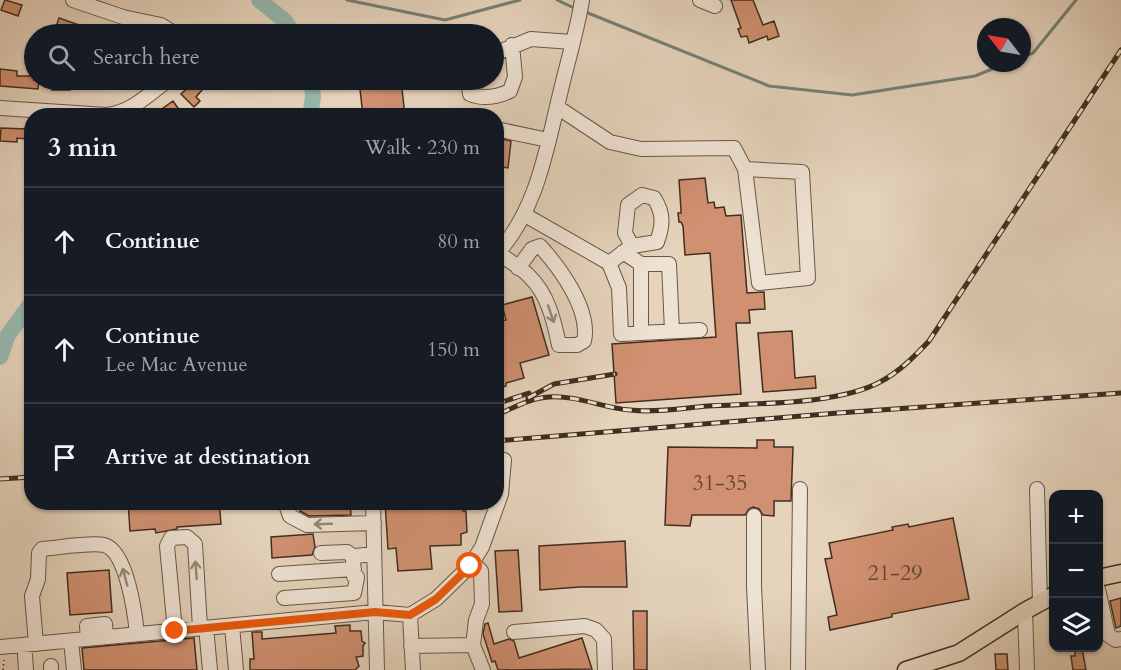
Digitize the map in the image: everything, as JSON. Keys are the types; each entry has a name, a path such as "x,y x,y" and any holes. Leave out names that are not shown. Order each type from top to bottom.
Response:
{"main road":[{"path":"1103,577 1121,573"},
{"path":"906,670 959,653 1039,603"}],"street":[{"path":"73,0 123,17 156,24"},
{"path":"504,245 525,215 548,140 582,0"},
{"path":"700,0 715,6"},
{"path":"504,49 531,39 572,42"},
{"path":"469,90 470,94 478,97 498,97 510,91 515,77 512,45"},
{"path":"131,108 155,90"},
{"path":"556,107 609,142 641,149 734,148 746,169 759,283 808,278 802,172 746,169"},
{"path":"0,108 24,110"},
{"path":"504,131 548,140"},
{"path":"525,215 609,263 620,288 621,334 700,330"},
{"path":"504,258 518,268 530,276 552,310 559,345 577,345 584,341 586,332 577,298 556,263 540,246 532,249 518,268"},
{"path":"609,263 628,249 641,264 641,333"},
{"path":"641,264 669,264 672,331"},
{"path":"798,670 800,489"},
{"path":"1027,670 1039,603 1037,489"},
{"path":"288,510 290,516 307,525 374,523"},
{"path":"373,510 377,670"},
{"path":"0,647 36,644 80,633 106,637 375,612 410,615 436,599 470,566 482,547 495,510"},
{"path":"754,516 754,586 758,670"},
{"path":"175,631 167,546 171,538 187,537 195,544 203,628 210,670"},
{"path":"36,644 32,596 38,579 39,553 42,549 101,544 114,552 124,570 137,634"},
{"path":"284,598 354,593 355,568 347,552 321,553"},
{"path":"355,568 374,554"},
{"path":"470,566 477,567 481,571 482,604 476,621 473,645 483,670"},
{"path":"279,574 355,568 375,578"},
{"path":"1100,598 1108,635 1116,640 1121,639"},
{"path":"410,615 413,670"},
{"path":"232,626 236,670"},
{"path":"514,632 585,626 596,630 604,639 605,670"},
{"path":"74,670 80,633"},
{"path":"411,646 473,645"},
{"path":"25,655 26,670"}],"building":[{"path":"5,0 22,5 18,16 1,10"},
{"path":"731,0 753,0 763,25 774,21 779,36 768,40 767,36 749,43 747,36 741,37 738,29 741,28"},
{"path":"59,18 76,24 57,24"},
{"path":"0,69 17,71 17,76 24,76 24,88 0,86"},
{"path":"185,90 202,90 196,97 200,101 194,107 181,94"},
{"path":"360,90 402,90 404,108 362,108"},
{"path":"173,101 178,108 163,108"},
{"path":"1,128 24,129 24,139 17,138 17,142 0,141"},
{"path":"504,140 511,141 508,168 504,167"},
{"path":"705,178 708,203 714,202 715,208 724,207 726,216 741,215 747,293 764,292 765,309 749,310 750,323 736,323 741,394 616,403 612,344 716,337 710,253 685,255 683,226 679,222 678,213 681,213 679,180"},
{"path":"532,297 549,355 520,363 524,378 506,383 504,387 504,320 506,320 504,304"},
{"path":"792,331 795,378 815,376 816,388 763,392 758,333"},
{"path":"757,440 774,440 774,447 793,447 791,501 774,501 774,516 763,515 759,509 753,507 745,515 692,515 690,526 665,525 668,447 757,448"},
{"path":"129,510 220,510 221,524 177,527 177,529 156,533 155,529 130,531"},
{"path":"351,510 351,515 309,516 300,511"},
{"path":"386,510 466,511 467,532 461,534 461,545 430,546 432,569 398,571 396,548 388,549"},
{"path":"953,518 969,599 892,614 892,617 830,630 828,617 837,615 825,559 832,558 829,543 893,530 892,527 908,524 909,527"},
{"path":"313,534 315,547 312,555 272,558 271,537"},
{"path":"625,541 627,587 540,590 539,546"},
{"path":"518,550 522,611 499,612 495,551"},
{"path":"109,570 112,612 70,615 67,573"},
{"path":"1121,598 1121,626 1116,628 1110,601"},
{"path":"633,611 647,611 647,670 634,670"},
{"path":"488,623 494,644 509,639 514,641 519,658 582,638 592,669 498,670 495,661 492,662 483,634 485,624"},
{"path":"350,625 350,631 361,631 362,641 365,643 363,656 356,657 359,666 355,670 250,670 250,659 254,659 252,632 262,632 262,639 336,633 335,626"},
{"path":"194,638 197,670 84,670 82,648"},
{"path":"1075,652 1083,652 1086,670 1073,670 1071,656 1075,656"},
{"path":"995,654 1007,654 1008,670 996,670"}],"waterway":[{"path":"259,0 287,24"},
{"path":"347,0 445,20 520,0"},
{"path":"557,0 572,7"},
{"path":"1031,54 1076,0"},
{"path":"588,13 769,86 852,95 975,76 985,72"},
{"path":"311,108 313,90"},
{"path":"0,357 8,335 24,313"}],"railway":[{"path":"504,412 531,401 549,397 570,398 640,411 796,402 862,390 887,378 906,364 929,341 1121,50"},
{"path":"528,398 554,384 615,374"},
{"path":"504,401 529,393"},
{"path":"504,440 1121,393"},
{"path":"0,479 24,478"}],"route":[{"path":"175,631 375,612 410,615 436,599 470,566"}]}
